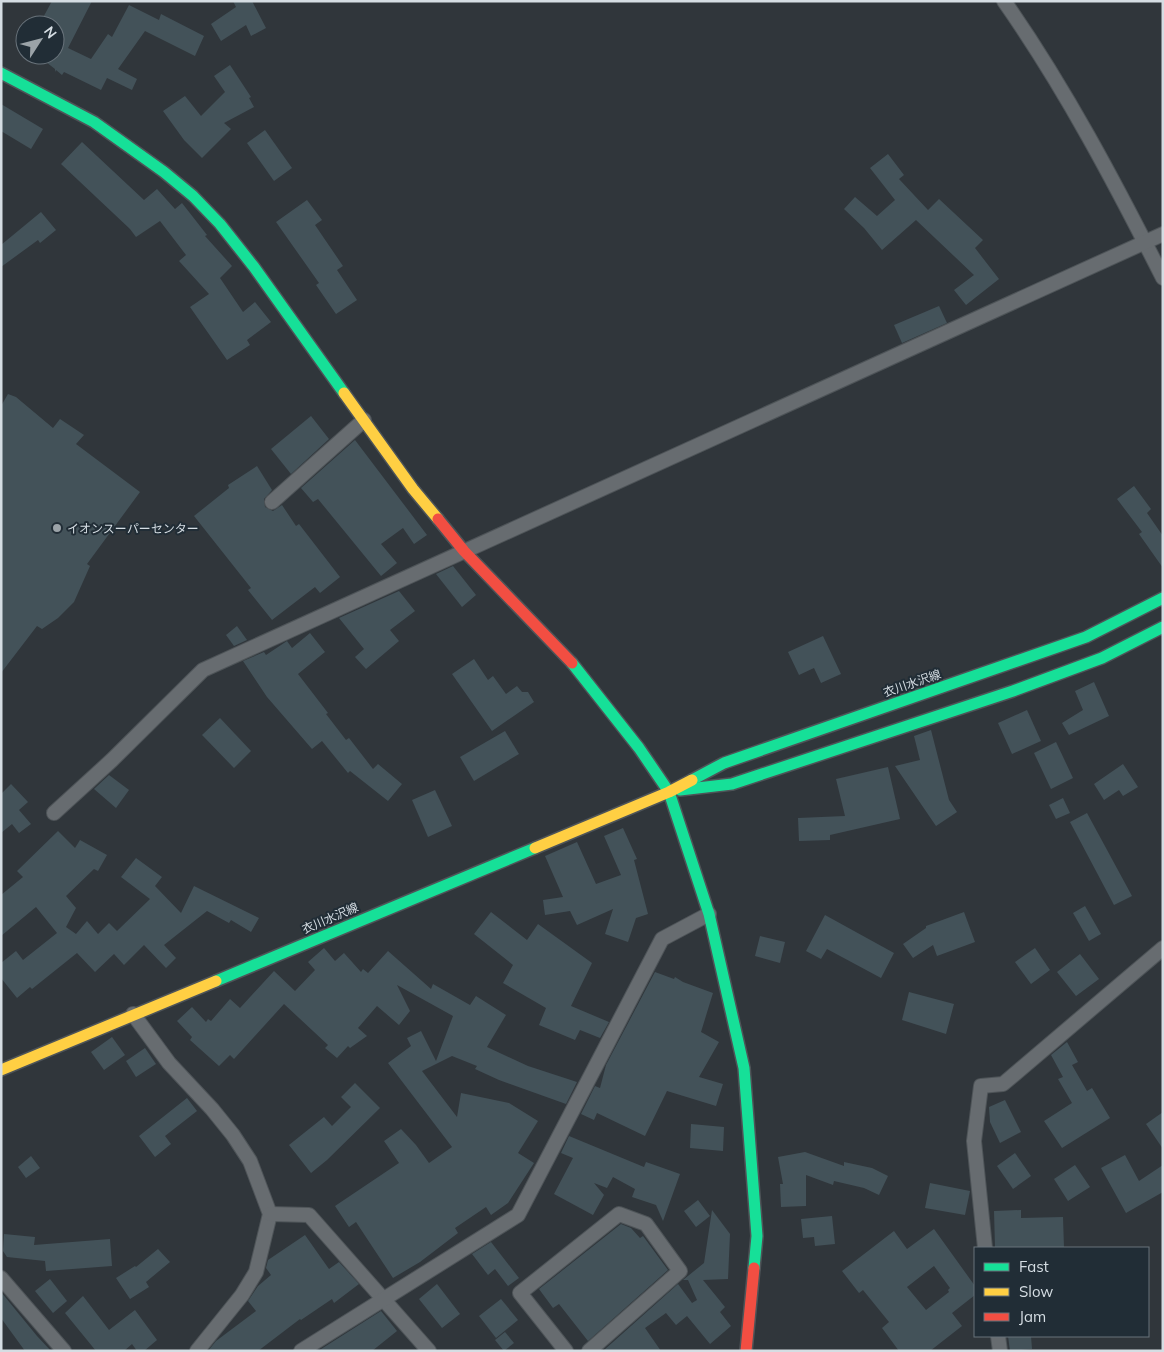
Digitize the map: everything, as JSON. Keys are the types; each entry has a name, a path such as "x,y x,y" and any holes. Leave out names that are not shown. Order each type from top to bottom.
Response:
{"main road":[{"path":"1,73 94,122 164,172 193,196 220,224 254,267 413,489 464,551 563,652 638,748 669,792 709,914 744,1068 752,1151 757,1236 746,1351"},
{"name":"衣川水沢線","path":"1,1070 669,792 724,763 1086,637 1163,598"},
{"name":"衣川水沢線","path":"669,792 732,784 1013,690 1102,658 1163,627"}],"street":[{"path":"1004,1 1037,48 1075,112 1163,278"},
{"path":"54,813 112,760 203,670 1163,234"},
{"path":"272,502 364,420"},
{"path":"301,1351 383,1297 518,1215 662,940 709,914"},
{"path":"985,1247 974,1141 981,1086 1003,1084 1163,948"},
{"path":"134,1014 168,1063 212,1109 233,1135 250,1161 270,1214 256,1272 242,1295 197,1351"},
{"path":"270,1214 309,1215 430,1351"},
{"path":"566,1351 520,1293 619,1214 646,1224 680,1272 589,1351"},
{"path":"1,1278 64,1351"},
{"path":"998,1337 1000,1351"}],"building":[{"path":"52,1 92,1 68,48 91,59 108,34 112,37 129,5 159,20 161,14 204,36 195,56 145,31 118,69 137,79 132,90 107,78 101,90 64,72 62,75 56,70 55,72 55,69 50,65 65,65 65,15 44,15"},
{"path":"233,1 252,1 266,28 251,36 246,25 221,41 211,24 236,7"},
{"path":"230,65 251,97 249,98 254,107 224,123 231,129 202,158 184,140 163,111 185,96 201,116 225,92 214,76"},
{"path":"1,104 43,129 31,149 1,131"},
{"path":"265,130 292,168 274,181 247,143"},
{"path":"82,142 144,200 157,189 175,209 182,203 207,235 205,236 232,266 220,278 243,312 255,302 271,322 247,340 250,345 227,360 190,307 209,294 179,261 186,255 160,221 136,237 130,229 61,164"},
{"path":"888,154 904,175 899,179 928,210 939,199 983,240 975,248 999,279 966,305 954,290 974,275 916,220 882,250 864,228 844,209 855,197 877,216 895,200 870,168"},
{"path":"307,200 322,220 315,225 343,266 337,270 357,300 336,314 316,285 319,283 276,222"},
{"path":"41,212 56,230 40,243 38,240 1,267 1,245"},
{"path":"939,306 947,323 902,343 894,325"},
{"name":"イオンスーパーセンター","path":"8,394 16,397 53,428 60,419 84,435 76,444 140,492 87,564 90,566 74,602 58,618 42,629 37,626 1,673 1,406"},
{"path":"311,416 329,439 291,474 271,449"},
{"path":"355,440 427,535 414,544 403,528 381,544 397,563 381,576 318,499 313,502 301,488"},
{"path":"257,466 272,490 264,499 265,507 273,511 282,505 296,526 299,524 340,577 320,593 315,587 272,620 248,590 251,588 194,516 229,488 228,485"},
{"path":"1134,486 1151,509 1147,513 1163,536 1163,568 1139,534 1142,532 1117,499"},
{"path":"453,566 476,595 462,607 436,574"},
{"path":"399,591 415,611 390,630 399,641 366,669 355,657 364,649 339,618"},
{"path":"237,626 247,640 234,646 226,635"},
{"path":"310,633 325,652 298,674 346,740 349,738 373,769 378,764 402,784 388,801 350,771 348,773 322,741 312,749 267,697 243,661 264,652 266,655 287,641 292,648"},
{"path":"823,636 841,674 821,683 814,668 799,675 788,652"},
{"path":"474,659 488,680 493,676 506,694 517,686 522,692 528,692 534,702 492,731 452,674"},
{"path":"1094,682 1109,716 1069,735 1062,723 1083,710 1075,691"},
{"path":"1027,710 1041,741 1012,754 998,723"},
{"path":"220,718 251,751 234,768 202,735"},
{"path":"931,730 949,800 957,812 936,826 895,766 920,760 914,736"},
{"path":"505,731 519,754 474,781 460,757"},
{"path":"1056,742 1073,778 1051,789 1034,753"},
{"path":"1123,764 1138,787 1123,796 1119,790 1104,800 1094,784"},
{"path":"888,767 900,819 830,835 830,840 799,841 798,818 845,816 836,779"},
{"path":"109,775 129,790 116,808 94,789"},
{"path":"11,784 28,802 19,810 31,824 19,833 12,824 1,833 1,794"},
{"path":"435,790 452,826 428,837 412,800"},
{"path":"1063,798 1070,813 1056,819 1049,805"},
{"path":"1087,813 1132,896 1114,905 1070,822"},
{"path":"623,828 637,859 634,860 648,914 636,918 628,942 605,934 613,909 577,925 570,911 545,915 543,900 563,897 545,856 577,842 596,884 621,875 604,836"},
{"path":"58,831 75,848 80,840 107,855 98,871 94,869 66,896 76,908 66,927 76,934 87,921 98,934 109,923 117,931 150,899 121,877 136,858 162,877 155,886 181,913 194,886 259,918 251,932 231,920 229,923 207,911 164,945 176,958 166,968 144,945 124,965 114,954 95,972 77,953 32,989 30,987 17,998 1,978 1,963 16,951 23,960 57,933 36,907 1,936 1,895 23,877 17,871"},
{"path":"1085,906 1101,934 1089,941 1073,913"},
{"path":"491,912 527,940 538,924 592,963 571,1006 609,1022 600,1038 580,1030 575,1040 539,1025 546,1008 503,983 513,965 474,934"},
{"path":"964,912 975,942 937,956 933,945 913,958 903,944 926,928 926,926"},
{"path":"825,915 894,953 881,978 827,949 821,959 806,951"},
{"path":"760,936 785,942 780,963 755,956"},
{"path":"324,948 335,961 344,953 361,972 363,969 368,973 388,951 431,989 433,984 470,1005 476,996 506,1015 487,1047 528,1066 577,1082 566,1104 499,1080 475,1069 477,1066 452,1056 422,1071 457,1117 461,1093 509,1103 538,1121 518,1153 534,1163 508,1203 491,1215 486,1207 455,1228 458,1233 420,1262 393,1278 356,1222 349,1227 335,1206 399,1163 384,1141 401,1129 429,1163 452,1147 388,1063 411,1046 407,1038 421,1031 436,1061 453,1016 397,985 410,1011 399,1025 377,1006 358,1028 367,1036 350,1048 348,1046 337,1058 325,1048 328,1045 284,1004 234,1059 230,1055 219,1066 190,1040 192,1037 177,1021 192,1007 206,1022 208,1019 211,1021 230,999 240,1008 274,971 295,991 315,970 308,962"},
{"path":"1035,948 1050,970 1031,984 1015,962"},
{"path":"1080,954 1099,979 1076,996 1057,972"},
{"path":"655,972 674,979 675,977 683,982 713,993 701,1032 719,1042 699,1077 723,1084 716,1106 667,1091 645,1136 597,1113 594,1120 581,1114 595,1086 600,1088 606,1065"},
{"path":"909,992 954,1004 946,1034 902,1020"},
{"path":"112,1037 125,1055 104,1070 91,1052"},
{"path":"1067,1042 1078,1062 1072,1065 1087,1091 1092,1088 1110,1118 1062,1148 1044,1121 1072,1103 1058,1079 1063,1077 1051,1055"},
{"path":"145,1048 156,1064 136,1077 126,1061"},
{"path":"355,1083 380,1108 327,1160 311,1173 289,1145 324,1117 332,1126 351,1107 341,1097"},
{"path":"187,1098 197,1111 165,1136 171,1144 155,1157 139,1136"},
{"path":"1005,1100 1021,1132 1000,1143 990,1122 989,1107"},
{"path":"1163,1112 1163,1149 1146,1124"},
{"path":"691,1124 724,1127 723,1151 690,1148"},
{"path":"569,1136 644,1167 646,1162 680,1174 663,1221 656,1205 632,1197 635,1189 613,1177 607,1188 594,1183 604,1195 593,1215 554,1194 573,1158 561,1153"},
{"path":"805,1152 844,1166 844,1162 872,1168 888,1176 879,1195 864,1188 834,1181 833,1185 806,1175 806,1206 781,1207 780,1184 783,1184 778,1157"},
{"path":"1015,1153 1031,1176 1013,1189 997,1166"},
{"path":"1125,1155 1139,1181 1163,1165 1163,1192 1126,1213 1101,1168"},
{"path":"31,1156 40,1168 26,1178 18,1167"},
{"path":"1075,1165 1090,1187 1068,1201 1054,1179"},
{"path":"930,1183 970,1191 965,1215 925,1208"},
{"path":"698,1200 710,1216 696,1227 684,1211"},
{"path":"712,1210 730,1234 728,1279 703,1280 725,1307 720,1312 731,1326 710,1344 687,1316 676,1325 666,1313 645,1328 661,1351 603,1351 678,1284 692,1303 697,1300 688,1280 683,1280 704,1263"},
{"path":"1021,1210 1021,1218 1063,1217 1064,1247 995,1247 994,1211"},
{"path":"832,1216 835,1244 815,1246 814,1237 803,1238 801,1219"},
{"path":"621,1224 631,1228 640,1238 643,1236 668,1270 588,1341 559,1304 553,1308 539,1289"},
{"path":"934,1229 974,1285 974,1296 952,1313 962,1326 930,1351 899,1351 882,1328 889,1322 863,1290 859,1293 842,1271 894,1231 907,1249","holes":["934,1266 950,1288 949,1292 926,1310 907,1287"]},
{"path":"4,1234 35,1237 34,1245 110,1239 112,1266 46,1271 45,1261 7,1257 3,1251"},
{"path":"305,1235 329,1269 339,1262 359,1284 334,1303 332,1299 300,1319 258,1351 208,1351 216,1341 256,1311 248,1301 258,1286 271,1275 266,1268 268,1260"},
{"path":"491,1242 519,1278 508,1286 495,1269 488,1275 472,1254"},
{"path":"158,1249 170,1262 146,1282 149,1287 130,1299 116,1278 136,1267"},
{"path":"50,1279 67,1301 53,1313 35,1291"},
{"path":"437,1284 460,1314 442,1328 419,1299"},
{"path":"1,1292 51,1351 25,1351 1,1318"},
{"path":"83,1296 109,1330 135,1310 157,1340 144,1351 137,1351 132,1344 124,1351 96,1351 65,1313"},
{"path":"501,1299 518,1320 496,1338 479,1316"},
{"path":"381,1311 397,1331 372,1351 318,1351"},
{"path":"505,1332 514,1343 504,1351 495,1340"},
{"path":"1008,1337 1031,1337 1032,1349 1010,1351"}],"traffic: fast":[{"path":"1,73 94,122 164,172 193,196 220,224 254,267 344,393"},
{"path":"692,780 724,763 1086,637 1163,598"},
{"path":"680,790 732,784 1013,691 1102,658 1163,627"},
{"path":"572,663 639,748 669,792 709,914 744,1068 757,1236 754,1268"},
{"path":"216,981 535,848"}],"traffic: slow":[{"path":"344,393 413,489 438,519"},
{"path":"535,848 669,792 692,780"},
{"path":"1,1070 216,981"}],"traffic: jam":[{"path":"438,519 464,551 572,663"},
{"path":"746,1351 754,1268"}],"place":[{"name":"イオンスーパーセンター","path":"57,528"}]}
